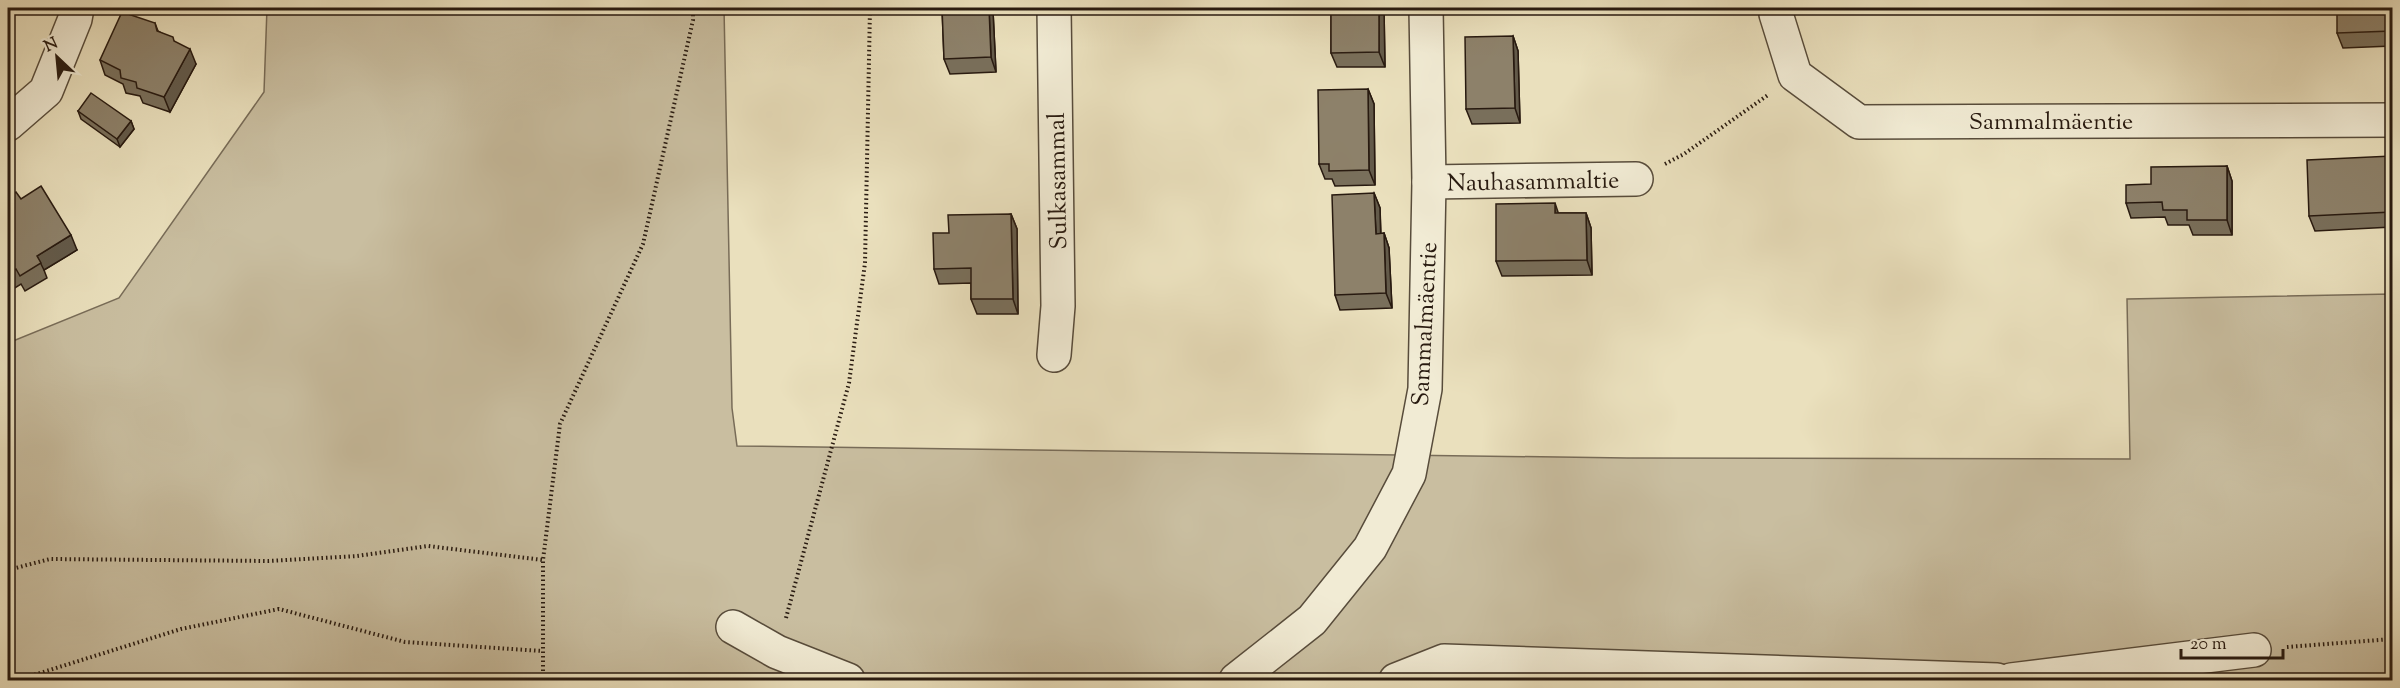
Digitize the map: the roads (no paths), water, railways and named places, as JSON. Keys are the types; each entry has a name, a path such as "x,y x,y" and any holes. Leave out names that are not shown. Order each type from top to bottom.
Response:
{"street":[{"path":"8,124 46,91 75,19 76,8"},
{"name":"Sulkasammal","path":"1054,8 1058,306 1054,355"},
{"name":"Sammalmäentie","path":"1236,681 1312,620 1370,548 1409,474 1425,389 1429,182 1426,8"},
{"name":"Sammalmäentie","path":"1777,8 1776,14 1795,75 1859,122 2392,120"},
{"name":"Nauhasammaltie","path":"1429,182 1636,179"},
{"path":"733,627 777,652 848,681"},
{"path":"2011,681 2254,650"},
{"path":"1396,681 1444,661 1997,681"}]}
